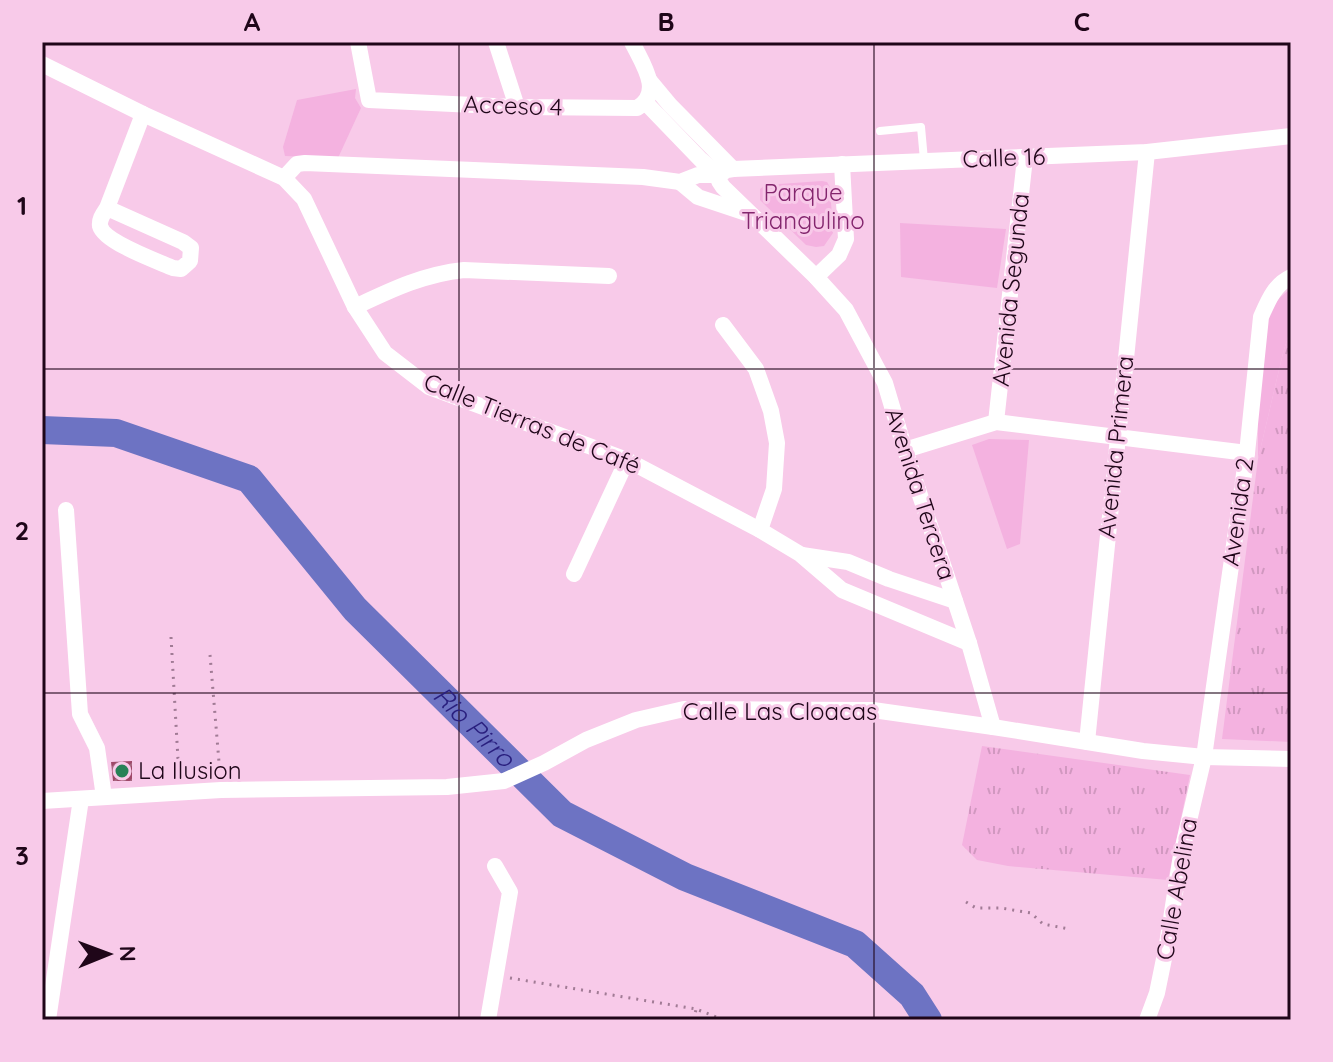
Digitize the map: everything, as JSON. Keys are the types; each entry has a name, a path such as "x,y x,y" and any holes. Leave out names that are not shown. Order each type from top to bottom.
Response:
{"street":[{"name":"Acceso 4","path":"358,42 369,100 517,107 637,108 649,93"},
{"path":"496,42 517,107"},
{"name":"Avenida Tercera","path":"632,42 649,93 670,105 726,172 719,181 723,187 846,310 885,383 993,727"},
{"name":"Calle Tierras de Café","path":"42,64 284,178 304,199 355,307 385,353 429,387 627,460 800,554 842,590 969,643"},
{"path":"107,208 183,242 191,248 190,261 181,269 173,268 109,238 100,228 100,218 107,208 143,114"},
{"name":"Calle 16","path":"680,182 698,175 726,172 924,160 1147,152 1291,136"},
{"name":"Avenida Primera","path":"1087,742 1147,152"},
{"name":"Avenida Segunda","path":"996,422 1025,158"},
{"path":"284,178 297,164 305,163 627,177 680,182 698,197 754,216"},
{"path":"816,277 839,255 846,239 842,164"},
{"path":"355,307 404,284 441,272 464,270 609,276"},
{"name":"Avenida 2","path":"1204,757 1247,453 1261,317 1270,297 1283,281 1291,277"},
{"path":"723,325 756,369 777,443 774,489 760,530"},
{"path":"905,450 996,422 1247,453"},
{"path":"574,574 627,460"},
{"path":"66,510 80,714 97,748 104,797"},
{"name":"Calle Tierras de Café","path":"800,554 848,562 955,601"},
{"name":"Calle Las Cloacas","path":"42,801 221,790 447,787 504,781 586,740 636,720 684,709 873,710 1143,751 1204,757 1291,759"},
{"name":"Calle Abelina","path":"1147,1020 1157,993 1181,855 1204,757"},
{"path":"48,1020 47,996 81,799"},
{"path":"488,1020 510,892 495,866"}],"lane":[{"path":"880,131 921,127 924,160"}],"path":[{"path":"171,637 180,792"},
{"path":"210,655 221,790"},
{"path":"966,902 976,908 1031,913 1043,924 1069,929"},
{"path":"495,976 696,1009 724,1020"},
{"path":"694,1020 696,1009"}],"green space":[{"path":"356,89 355,98 361,108 338,158 285,156 283,147 297,100"},
{"name":"Parque Triangulino","path":"822,181 830,187 833,233 824,246 816,247 806,245 760,200 760,189 765,185"},
{"path":"900,223 1006,229 997,288 901,277"},
{"path":"1291,288 1291,327 1258,459 1258,403 1267,320 1275,302"},
{"path":"1291,327 1291,742 1222,739 1258,459"},
{"path":"989,439 1029,440 1020,544 1007,549 972,445"},
{"path":"982,746 1190,775 1168,880 1008,866 977,860 962,845"}],"building":[{"name":"La Ilusion","path":"132,761 132,781 113,781 111,762"}],"waterway":[{"name":"Rio Pirro","path":"42,430 116,433 249,479 355,609 562,814 685,877 855,944 912,995 928,1020"}],"place":[{"name":"La Ilusion","path":"122,771"}]}
